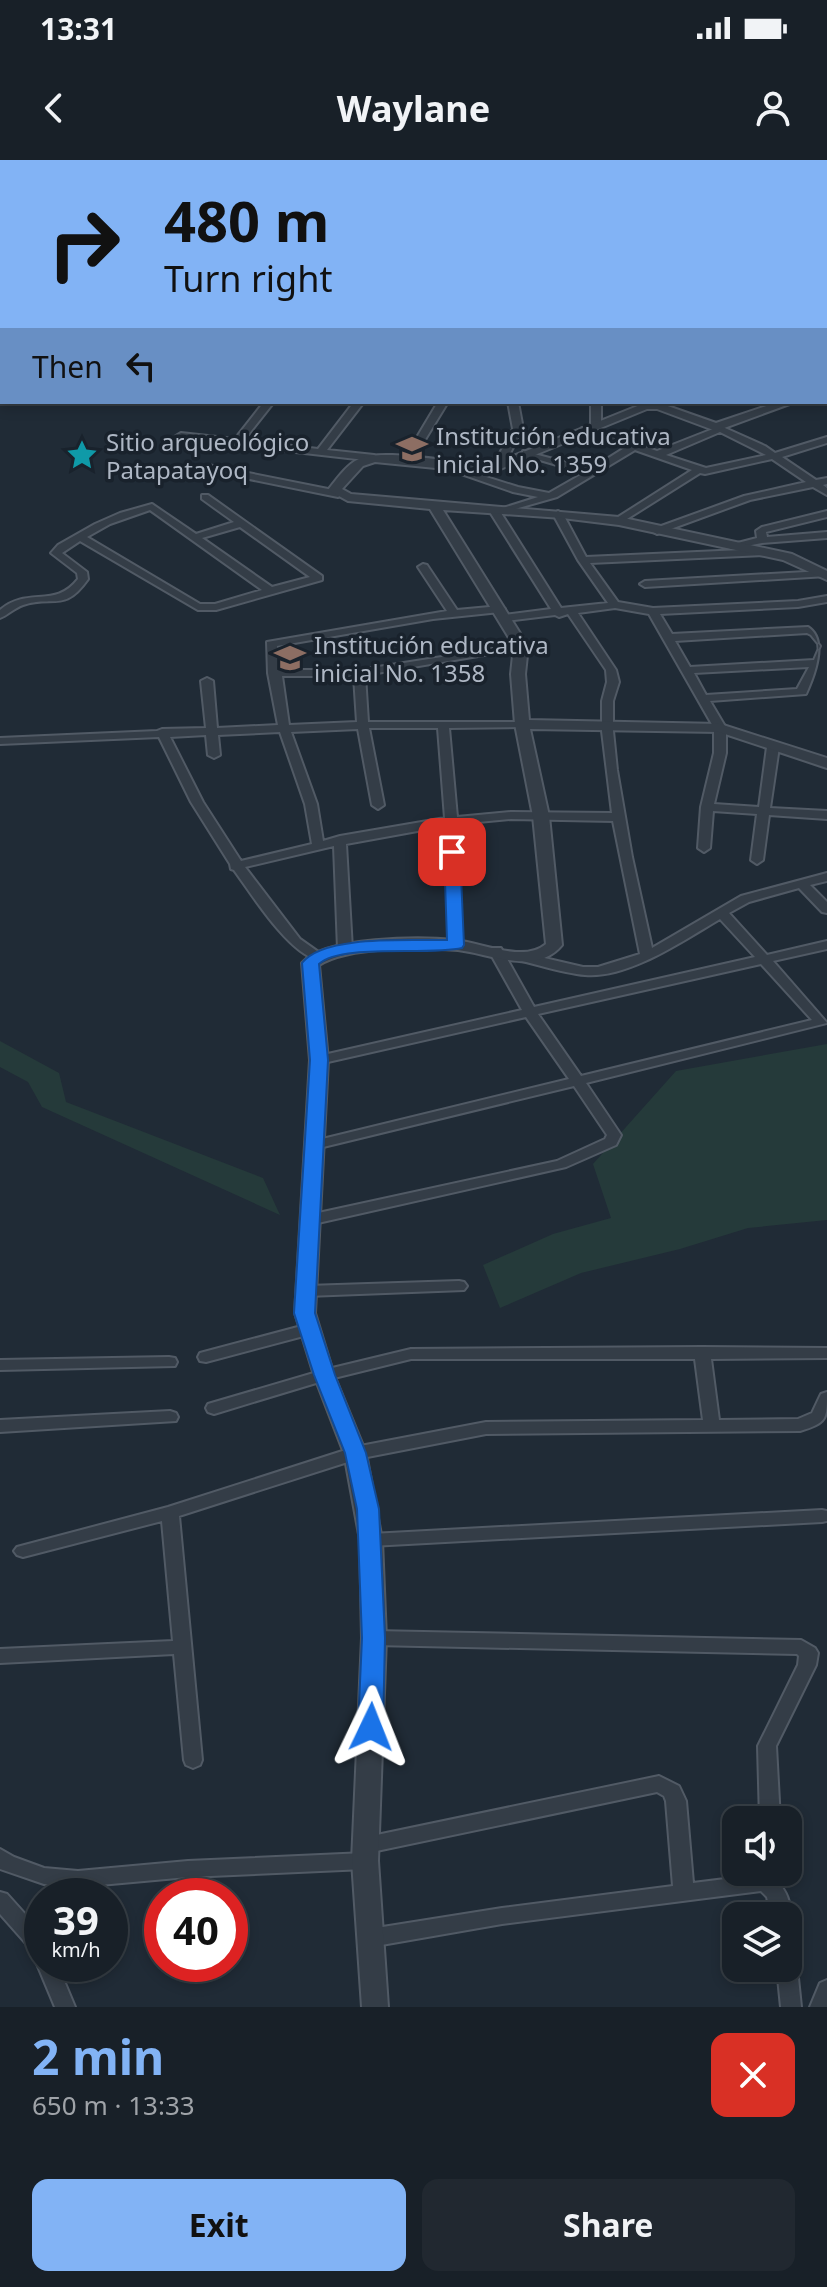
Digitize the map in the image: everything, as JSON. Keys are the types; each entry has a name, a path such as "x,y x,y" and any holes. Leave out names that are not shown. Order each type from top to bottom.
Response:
{"street":[{"path":"239,441 267,404"},
{"path":"321,451 357,404"},
{"path":"409,459 442,404"},
{"path":"498,466 518,429 513,404"},
{"path":"590,427 596,404"},
{"path":"181,436 374,458 498,466 590,427 656,404 762,448 823,482 827,492"},
{"path":"659,454 784,404"},
{"path":"590,427 698,470 713,471 827,440"},
{"path":"495,512 554,495 589,471 635,446"},
{"path":"526,453 589,471"},
{"path":"338,494 335,486 359,463 374,458"},
{"path":"461,466 458,471 516,490 554,495"},
{"path":"208,468 338,494 495,512 558,514 619,521 731,546 764,546 825,575"},
{"path":"619,521 698,470"},
{"path":"657,531 747,498 823,482"},
{"path":"80,537 198,607 216,607 318,578 205,497"},
{"path":"434,506 521,646 518,674 522,724 541,816 554,945 546,954 523,957"},
{"path":"0,615 18,603 61,599 71,595 83,579 82,572 56,553 64,544 100,522 152,507 270,591"},
{"path":"495,512 565,613 611,670 613,682 607,689 605,708 617,817 647,956"},
{"path":"558,514 583,560 615,605"},
{"path":"764,546 761,531 827,514"},
{"path":"195,537 243,523"},
{"path":"583,560 764,546 827,535"},
{"path":"423,567 453,613"},
{"path":"645,584 825,575"},
{"path":"318,846 311,804 284,728 271,644 453,613 565,613 615,605 653,611 798,604 827,599"},
{"path":"653,611 720,728 720,753 707,807 704,848"},
{"path":"667,638 808,630 815,633 825,646 806,675 802,692 705,698"},
{"path":"274,673 359,673 521,646"},
{"path":"687,670 816,663"},
{"path":"359,673 363,725 378,805"},
{"path":"207,681 214,755"},
{"path":"0,741 363,725 609,724 736,730 773,747 827,763"},
{"path":"443,725 456,945"},
{"path":"162,732 186,783 235,866 300,949 317,956"},
{"path":"757,860 773,747"},
{"path":"707,807 827,815"},
{"path":"235,866 340,840 451,821 541,816 617,817"},
{"path":"340,840 345,949"},
{"path":"375,2007 366,1853 374,1638 371,1540 355,1453 324,1375 305,1313 319,1060 310,963 317,956 345,949 456,945 583,971 599,971 647,956 745,899 827,877"},
{"path":"807,882 827,895"},
{"path":"807,882 827,909"},
{"path":"315,1145 824,1022 721,912"},
{"path":"319,1060 827,945"},
{"path":"309,1220 561,1164 611,1142 614,1135 531,1014 496,951"},
{"path":"307,1291 459,1286"},
{"path":"206,1357 309,1329"},
{"path":"702,1352 712,1426"},
{"path":"214,1408 324,1375 411,1354 827,1353"},
{"path":"0,1365 169,1362"},
{"path":"23,1551 170,1513 355,1453 486,1428 800,1425 818,1417 827,1398"},
{"path":"0,1426 170,1417"},
{"path":"170,1513 193,1760"},
{"path":"371,1540 822,1516"},
{"path":"374,1638 801,1647 809,1653 807,1665 767,1746 769,1806"},
{"path":"0,1656 184,1647"},
{"path":"0,1857 7,1863 44,1876 78,1879 366,1853 659,1784 672,1791 676,1801 684,1893"},
{"path":"370,1938 502,1916 736,1886"},
{"path":"0,1900 24,1927"},
{"path":"55,1982 65,2007"},
{"path":"788,1982 791,2007"},
{"path":"820,2007 827,1989"}],"green space":[{"path":"0,1041 59,1073 66,1102 263,1178 280,1215 42,1107 28,1082 0,1067"},
{"path":"827,1044 827,1220 748,1228 680,1249 581,1273 500,1308 483,1265 553,1234 611,1218 593,1164 676,1071"}],"place":[{"name":"Institución educativa inicial No. 1359","path":"412,449"},
{"name":"Sitio arqueológico Patapatayoq","path":"82,455"},
{"name":"Institución educativa inicial No. 1358","path":"290,658"}],"route":[{"path":"371,1727 374,1638 368,1509 355,1453 324,1375 305,1313 319,1060 310,963 317,956 345,949 456,945 452,852"}]}
